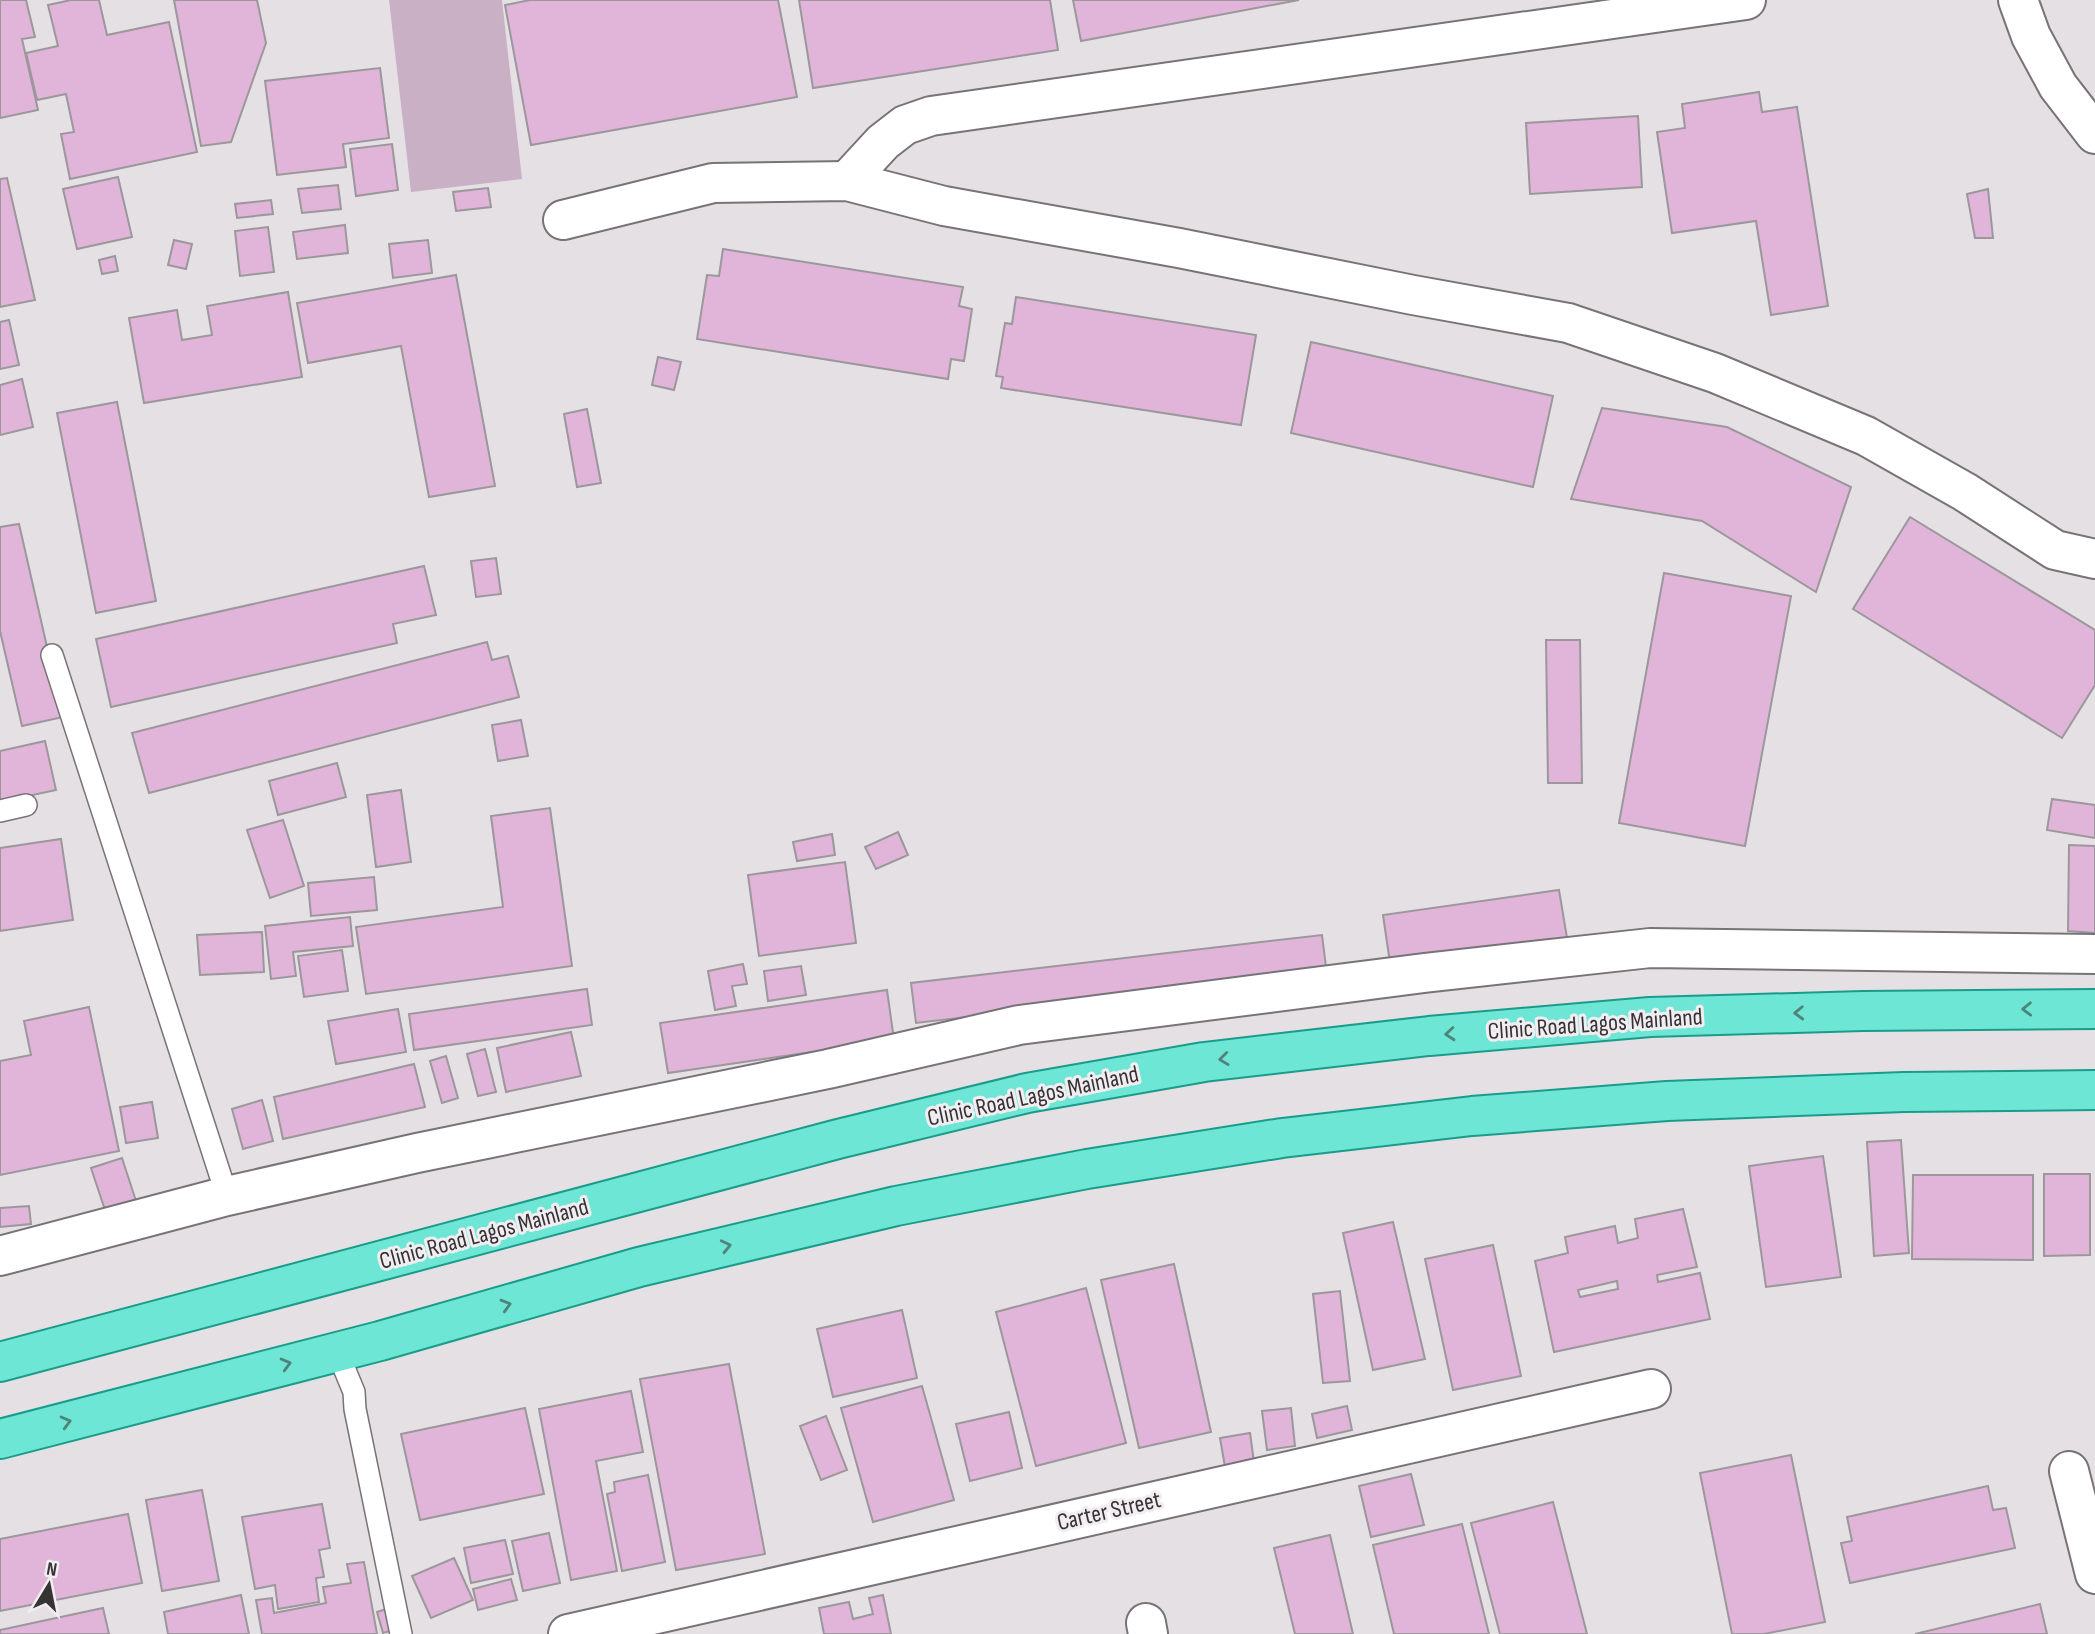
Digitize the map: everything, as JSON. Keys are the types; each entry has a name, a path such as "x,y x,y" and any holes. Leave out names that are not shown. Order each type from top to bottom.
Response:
{"main road":[{"name":"Clinic Road Lagos Mainland","path":"0,1362 838,1139 1027,1093 1204,1062 1429,1036 1650,1017 1863,1011 2095,1009"},
{"path":"0,1439 337,1351 639,1266 896,1206 1087,1169 1282,1138 1472,1116 1667,1101 1904,1092 2095,1090"}],"street":[{"path":"847,181 883,142 905,125 932,116 1745,0"},
{"path":"2018,0 2031,36 2058,86 2095,134"},
{"path":"563,220 713,183 847,181 944,206 1568,323 1715,373 1866,436 1965,492 2055,550 2095,559"},
{"path":"0,1255 227,1196 417,1153 815,1072 1019,1025 1423,973 1650,948 2095,954"},
{"name":"Carter Street","path":"568,1634 1651,1389"},
{"path":"2069,1471 2095,1574"}],"lane":[{"path":"52,655 227,1196"},
{"path":"0,811 26,805"},
{"path":"337,1351 354,1392 355,1409 401,1634"}],"shaded area":[{"path":"389,0 502,0 522,179 411,192"}],"building":[{"path":"0,0 26,0 35,37 22,39 38,110 0,118"},
{"path":"71,0 99,0 107,35 169,22 197,152 70,179 61,134 74,132 66,94 37,100 26,53 58,46 48,5"},
{"path":"174,0 257,0 266,43 231,142 201,146"},
{"path":"530,0 778,0 797,97 531,145 505,5"},
{"path":"799,0 1050,0 1058,50 813,88"},
{"path":"1073,0 1299,0 1081,41"},
{"path":"380,68 389,138 343,144 346,167 277,175 265,81"},
{"path":"1759,92 1762,112 1797,107 1828,306 1771,315 1756,221 1672,233 1657,132 1685,128 1682,104"},
{"path":"1638,116 1642,187 1530,194 1526,123"},
{"path":"392,144 398,190 356,196 350,149"},
{"path":"118,177 132,237 77,249 63,189"},
{"path":"7,178 35,300 0,307 0,179"},
{"path":"338,185 341,209 302,213 298,189"},
{"path":"488,188 491,207 456,211 453,192"},
{"path":"1988,189 1993,238 1975,238 1967,194"},
{"path":"271,200 273,214 237,218 235,204"},
{"path":"345,225 348,253 297,259 293,232"},
{"path":"268,227 274,272 240,276 235,231"},
{"path":"174,240 192,244 186,269 168,265"},
{"path":"428,240 432,273 393,278 389,244"},
{"path":"723,249 963,287 959,306 972,309 964,361 951,359 948,379 697,339 707,275 719,276"},
{"path":"115,256 118,271 102,274 99,260"},
{"path":"456,275 495,486 429,497 401,346 308,363 297,303"},
{"path":"288,292 302,377 144,403 129,318 177,310 182,340 212,335 207,306"},
{"path":"1016,297 1256,335 1241,425 1001,388 1003,377 996,376 1005,323 1012,324"},
{"path":"9,320 19,365 0,369 0,322"},
{"path":"1311,342 1553,396 1533,487 1291,433"},
{"path":"658,357 681,362 674,390 652,385"},
{"path":"22,379 33,427 0,435 0,385"},
{"path":"117,402 156,601 96,613 57,413"},
{"path":"1602,408 1727,427 1851,487 1816,592 1702,521 1571,499"},
{"path":"587,409 601,483 577,487 564,414"},
{"path":"1910,517 2095,630 2095,685 2062,738 1853,609"},
{"path":"19,524 63,717 22,726 0,631 0,527"},
{"path":"496,558 501,594 476,597 471,561"},
{"path":"424,566 436,615 393,624 397,643 111,707 96,639"},
{"path":"1664,573 1791,596 1745,846 1619,823"},
{"path":"1546,640 1580,640 1582,783 1548,783"},
{"path":"487,642 492,660 508,656 519,697 149,793 132,733"},
{"path":"521,720 528,756 498,761 492,725"},
{"path":"45,741 56,790 0,802 0,751"},
{"path":"337,763 346,797 278,815 269,781"},
{"path":"401,790 411,862 376,867 367,795"},
{"path":"2052,799 2095,805 2095,838 2047,830"},
{"path":"550,808 572,966 366,994 356,927 503,907 491,816"},
{"path":"283,820 304,886 270,898 247,830"},
{"path":"898,832 908,855 876,869 865,847"},
{"path":"832,834 835,855 797,861 793,842"},
{"path":"61,839 73,920 0,931 0,848"},
{"path":"2069,845 2095,846 2095,933 2068,931"},
{"path":"845,862 856,943 759,956 748,875"},
{"path":"374,877 377,910 311,916 308,883"},
{"path":"1559,890 1567,938 1390,963 1383,915"},
{"path":"350,917 353,946 293,952 296,976 271,979 265,926"},
{"path":"262,932 264,972 200,975 197,935"},
{"path":"1322,935 1327,975 916,1023 911,983"},
{"path":"342,950 348,991 304,997 298,956"},
{"path":"743,964 747,984 732,986 736,1006 715,1010 708,971"},
{"path":"801,966 806,995 768,1001 764,971"},
{"path":"587,989 592,1025 414,1050 409,1014"},
{"path":"887,990 894,1040 668,1073 660,1023"},
{"path":"89,1007 119,1151 0,1175 0,1061 31,1055 24,1021"},
{"path":"398,1009 406,1052 336,1064 328,1021"},
{"path":"571,1032 581,1076 506,1092 497,1048"},
{"path":"485,1049 496,1092 478,1096 467,1054"},
{"path":"446,1056 458,1098 442,1103 430,1061"},
{"path":"414,1064 425,1107 283,1139 274,1097"},
{"path":"262,1100 273,1141 243,1149 232,1109"},
{"path":"152,1102 158,1138 126,1143 120,1107"},
{"path":"1901,1140 1909,1253 1874,1256 1867,1142"},
{"path":"1823,1156 1841,1277 1766,1287 1749,1166"},
{"path":"122,1158 137,1204 106,1213 91,1168"},
{"path":"2044,1174 2090,1174 2090,1255 2044,1256"},
{"path":"1913,1175 2033,1175 2033,1260 1912,1259"},
{"path":"29,1206 31,1224 0,1227 0,1208"},
{"path":"1683,1209 1697,1267 1657,1275 1658,1282 1700,1273 1710,1319 1554,1352 1535,1261 1568,1253 1565,1237 1615,1226 1618,1243 1638,1238 1635,1219","holes":["1617,1281 1618,1289 1580,1297 1578,1290"]},
{"path":"1393,1222 1425,1359 1373,1370 1343,1233"},
{"path":"1493,1245 1521,1376 1453,1390 1425,1259"},
{"path":"1174,1264 1211,1432 1139,1448 1101,1280"},
{"path":"1086,1288 1126,1443 1036,1466 996,1312"},
{"path":"1340,1291 1350,1381 1323,1383 1313,1294"},
{"path":"902,1310 917,1378 833,1397 817,1329"},
{"path":"729,1364 765,1554 676,1570 640,1379"},
{"path":"922,1386 954,1500 873,1522 841,1408"},
{"path":"631,1391 643,1452 596,1461 617,1571 571,1580 539,1409"},
{"path":"1347,1406 1352,1430 1317,1438 1312,1414"},
{"path":"525,1408 544,1494 420,1520 401,1434"},
{"path":"1291,1408 1295,1446 1267,1450 1262,1411"},
{"path":"1009,1412 1022,1468 970,1481 956,1424"},
{"path":"826,1416 847,1470 821,1480 800,1426"},
{"path":"1250,1433 1254,1462 1225,1467 1220,1438"},
{"path":"1791,1455 1825,1622 1764,1634 1732,1634 1700,1473"},
{"path":"1411,1474 1424,1525 1371,1537 1359,1486"},
{"path":"648,1475 665,1562 622,1571 607,1494 615,1492 614,1482"},
{"path":"1988,1486 1993,1510 2006,1508 2015,1548 1850,1583 1841,1543 1852,1541 1847,1517"},
{"path":"202,1490 219,1581 162,1591 146,1500"},
{"path":"1553,1502 1587,1634 1500,1634 1471,1523"},
{"path":"322,1504 330,1548 319,1550 324,1577 316,1578 319,1602 278,1609 275,1585 255,1589 242,1517"},
{"path":"128,1514 142,1583 0,1611 0,1539"},
{"path":"1462,1524 1489,1634 1394,1634 1373,1545"},
{"path":"549,1533 560,1583 523,1591 512,1541"},
{"path":"1330,1535 1353,1634 1295,1634 1274,1548"},
{"path":"505,1540 513,1574 471,1583 464,1548"},
{"path":"454,1558 473,1600 431,1618 412,1576"},
{"path":"364,1562 377,1634 262,1634 256,1600 272,1598 274,1613 326,1603 323,1587 351,1583 347,1564"},
{"path":"511,1579 517,1600 478,1610 473,1589"},
{"path":"241,1595 249,1634 168,1634 164,1612"},
{"path":"883,1595 891,1634 824,1634 819,1608 849,1602 853,1619 873,1614 869,1598"},
{"path":"2040,1604 2047,1634 1915,1634"},
{"path":"393,1607 400,1628 383,1633 377,1612"},
{"path":"103,1608 109,1634 0,1634 0,1630"}]}
